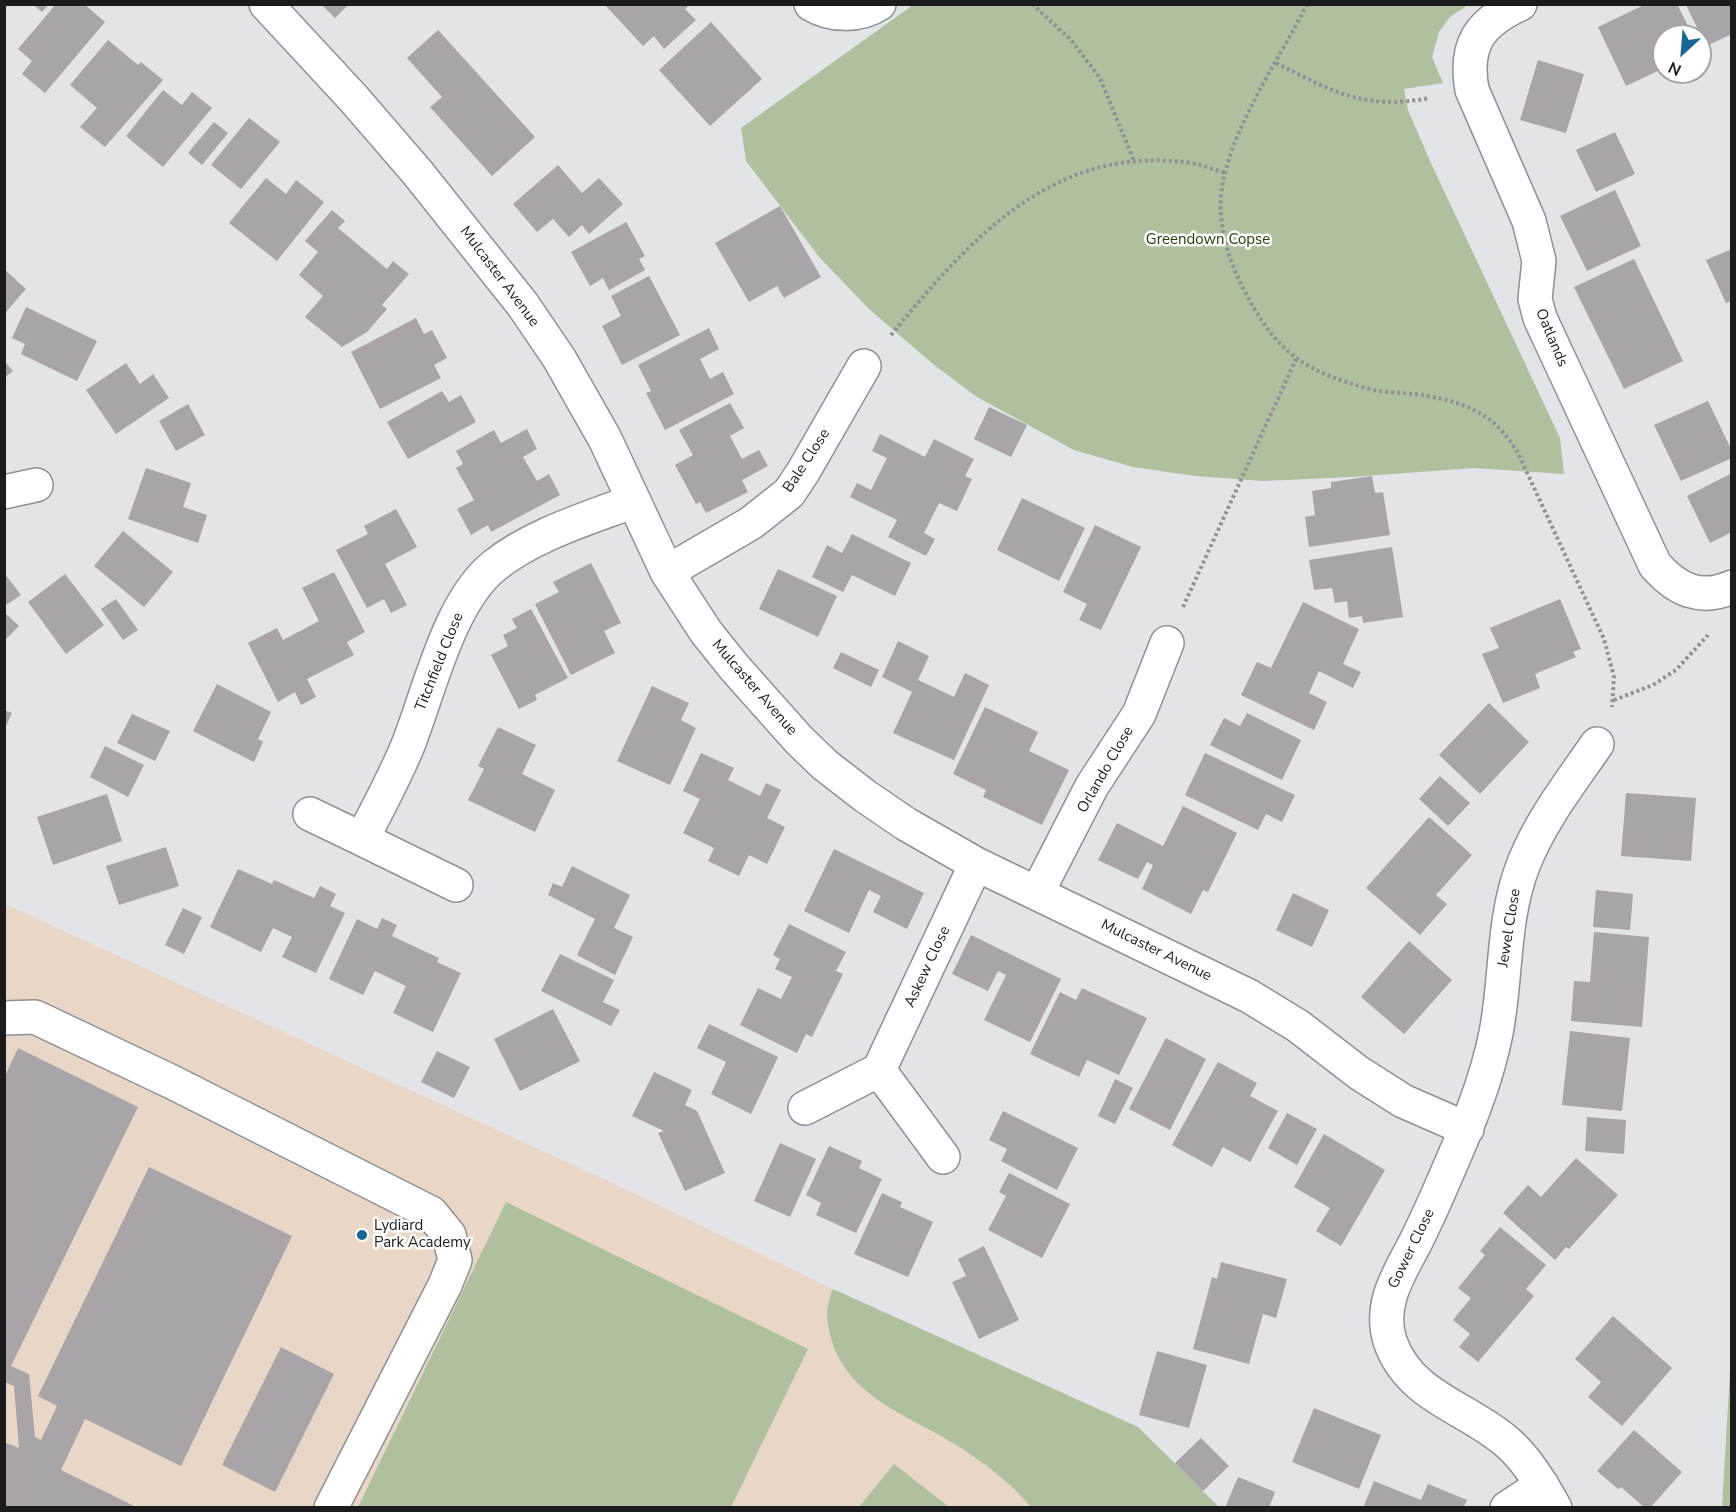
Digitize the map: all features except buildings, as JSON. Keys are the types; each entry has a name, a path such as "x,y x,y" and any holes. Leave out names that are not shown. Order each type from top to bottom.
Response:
{"street":[{"name":"Mulcaster Avenue","path":"266,4 354,99 417,172 523,305 559,358 605,438 667,572 706,632 798,740 825,765 906,824 976,864 1249,996 1298,1026 1359,1073 1403,1101 1467,1129"},
{"path":"811,4 822,10 838,13 870,10 879,4"},
{"name":"Oatlands","path":"1520,4 1492,21 1477,38 1470,54 1470,74 1473,90 1529,221 1539,261 1535,299 1540,318 1655,565 1666,578 1694,593 1710,594 1731,587"},
{"name":"Bale Close","path":"667,572 751,523 789,493 864,366"},
{"path":"4,492 36,485"},
{"name":"Titchfield Close","path":"362,839 408,745 446,642 459,615 481,580 493,566 538,539 634,501"},
{"name":"Orlando Close","path":"1037,893 1092,786 1139,714 1167,644"},
{"name":"Jewel Close","path":"1467,1129 1482,1088 1497,1030 1506,939 1516,885 1536,838 1597,744"},
{"path":"310,814 456,885"},
{"name":"Askew Close","path":"879,1070 976,864"},
{"path":"4,1018 35,1017 172,1082 431,1213 448,1234 455,1260 445,1285 331,1508"},
{"path":"805,1108 879,1070 943,1158"},
{"name":"Gower Close","path":"1467,1129 1428,1215 1395,1279 1389,1298 1386,1324 1396,1355 1410,1376 1448,1406 1492,1430 1509,1443 1548,1496 1508,1508"}],"path":[{"path":"1032,4 1071,40 1100,78 1134,161"},
{"path":"1308,4 1247,115 1226,173 1221,214 1226,245 1239,283 1273,338 1296,359 1329,376 1372,390 1445,399 1475,410 1497,426 1517,451 1604,639 1614,677 1614,700 1597,744"},
{"path":"1276,63 1329,90 1366,101 1396,102 1473,90"},
{"path":"864,366 951,266 995,222 1021,202 1060,181 1106,165 1134,161 1163,160 1193,164 1226,173"},
{"path":"1167,644 1296,359"},
{"path":"1614,700 1653,685 1676,670 1711,634"}],"shaded area":[{"name":"Lydiard Park Academy","path":"5,904 606,1180 833,1289 1138,1427 1219,1507 5,1508"}],"green space":[{"name":"Greendown Copse","path":"913,5 1468,5 1450,17 1439,32 1432,57 1443,83 1404,89 1408,110 1560,438 1564,474 1474,468 1263,481 1195,476 1133,467 1074,450 977,397 933,364 869,309 820,258 746,161 741,128"},
{"path":"506,1202 808,1349 731,1507 358,1507"},
{"path":"833,1289 1138,1427 1219,1507 1031,1507 985,1464 881,1402 850,1375 839,1358 829,1331 828,1307"},
{"path":"1731,1354 1731,1507 1722,1507"},
{"path":"894,1464 949,1507 859,1507"}],"place":[{"name":"Lydiard Park Academy","path":"362,1235"}]}
